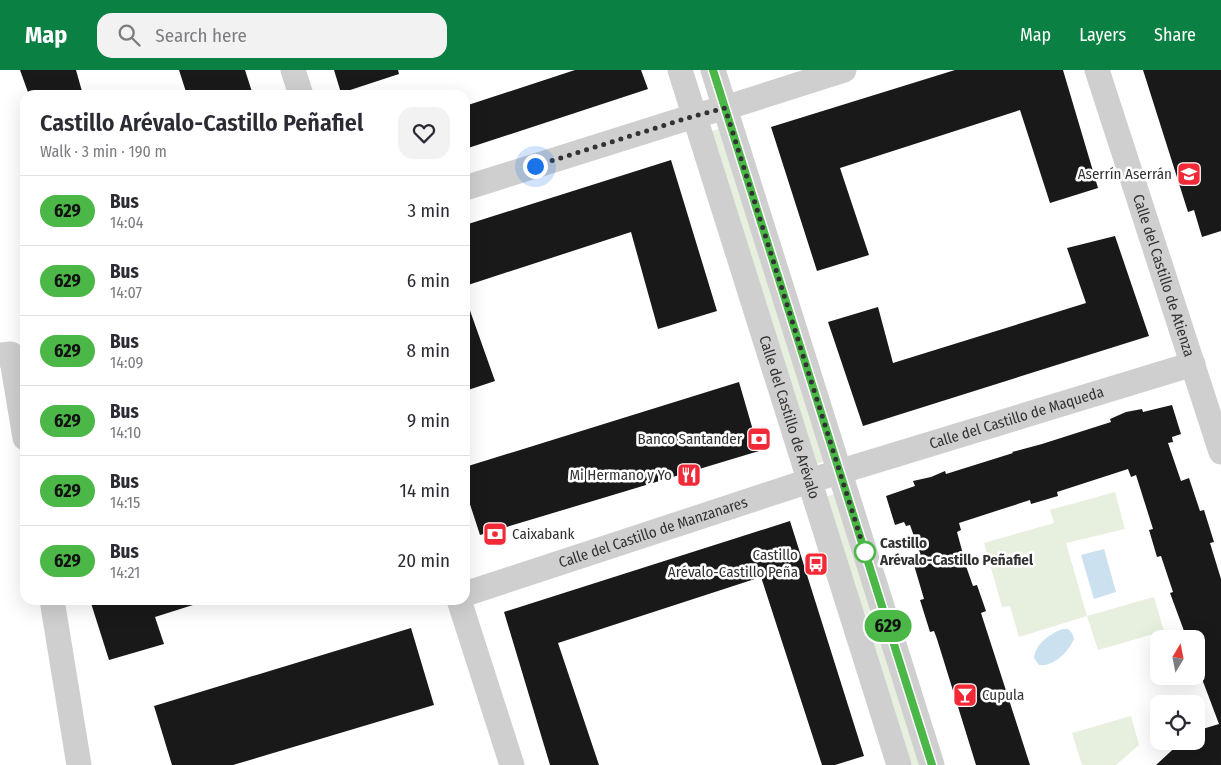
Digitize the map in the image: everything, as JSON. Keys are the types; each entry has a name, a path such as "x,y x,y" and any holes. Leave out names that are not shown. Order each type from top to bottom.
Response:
{"street":[{"path":"293,70 299,90"},
{"name":"Calle del Castillo de Arévalo","path":"680,70 899,765"},
{"name":"Calle del Castillo de Arévalo","path":"713,70 932,765"},
{"path":"470,186 844,70"},
{"name":"Calle del Castillo de Atienza","path":"1097,70 1221,452"},
{"path":"0,355 11,354 20,408"},
{"name":"Calle del Castillo de Maqueda","path":"840,472 1193,364"},
{"name":"Calle del Castillo de Manzanares","path":"470,592 840,472"},
{"path":"53,605 79,765"},
{"path":"461,605 512,765"}],"green space":[{"path":"721,128 826,461 817,464 712,131"},
{"path":"1115,492 1125,529 1066,543 1087,616 1019,637 1010,606 1002,607 984,543 1054,523 1050,510"},
{"path":"836,493 923,765 912,765 826,497"},
{"path":"1154,597 1164,630 1150,630 1150,635 1098,650 1087,616"},
{"path":"1131,716 1139,745 1116,765 1082,765 1072,733"}],"water":[{"path":"1104,549 1116,592 1094,599 1081,555"},
{"path":"1062,629 1068,629 1072,633 1074,639 1071,644 1060,658 1050,664 1039,665 1034,658 1037,648 1048,637"}],"building":[{"path":"20,70 76,70 82,90 27,90"},
{"path":"179,70 245,70 251,90 185,90"},
{"path":"334,70 398,70 399,74 350,90 340,90"},
{"path":"575,70 641,70 648,89 470,147 470,104"},
{"path":"955,70 1063,70 1098,188 1050,203 1020,110 840,168 869,255 817,271 771,127"},
{"name":"Aserrín Aserrán","path":"1143,70 1221,70 1221,231 1202,237 1194,210 1188,212"},
{"path":"671,160 717,311 658,329 631,232 470,284 470,223"},
{"path":"1115,236 1149,336 863,426 828,322 878,307 893,363 1086,303 1067,248"},
{"path":"470,311 495,381 470,389"},
{"path":"739,382 759,451 480,535 470,504 470,465"},
{"path":"1172,405 1181,434 1172,437 1173,442 1168,443 1181,481 1189,478 1200,511 1204,510 1214,542 1210,543 1221,579 1221,765 1156,765 1172,750 1205,750 1205,728 1219,724 1204,685 1205,630 1184,630 1170,593 1173,592 1161,556 1157,557 1149,530 1153,529 1136,475 1131,477 1128,469 1057,492 1058,496 1031,504 1030,500 959,523 961,530 957,532 967,569 973,586 977,585 986,611 981,613 1030,765 976,765 937,639 934,631 930,632 920,600 924,599 914,565 923,562 910,525 906,526 904,522 895,525 886,496 915,486 913,481 931,477 945,471 946,474 1111,422 1110,419 1126,412 1142,409 1143,412"},
{"path":"790,521 864,756 835,765 822,765 761,577 558,643 599,765 550,765 504,612"},
{"path":"92,605 193,605 155,617 164,644 109,660"},
{"path":"411,628 434,705 233,765 172,765 154,706"}],"bus line":[{"name":"629","path":"713,70 932,765"}],"place":[{"name":"Aserrín Aserrán","path":"1189,174"},
{"name":"Banco Santander","path":"759,439"},
{"name":"Mi Hermano y Yo","path":"689,475"},
{"name":"Caixabank","path":"495,534"},
{"name":"Castillo Arévalo-Castillo Peñafiel","path":"865,552"},
{"name":"Castillo Arévalo-Castillo Peña","path":"816,564"},
{"name":"Cupula","path":"965,695"}],"route":[{"path":"535,166 725,108 865,552"}]}
